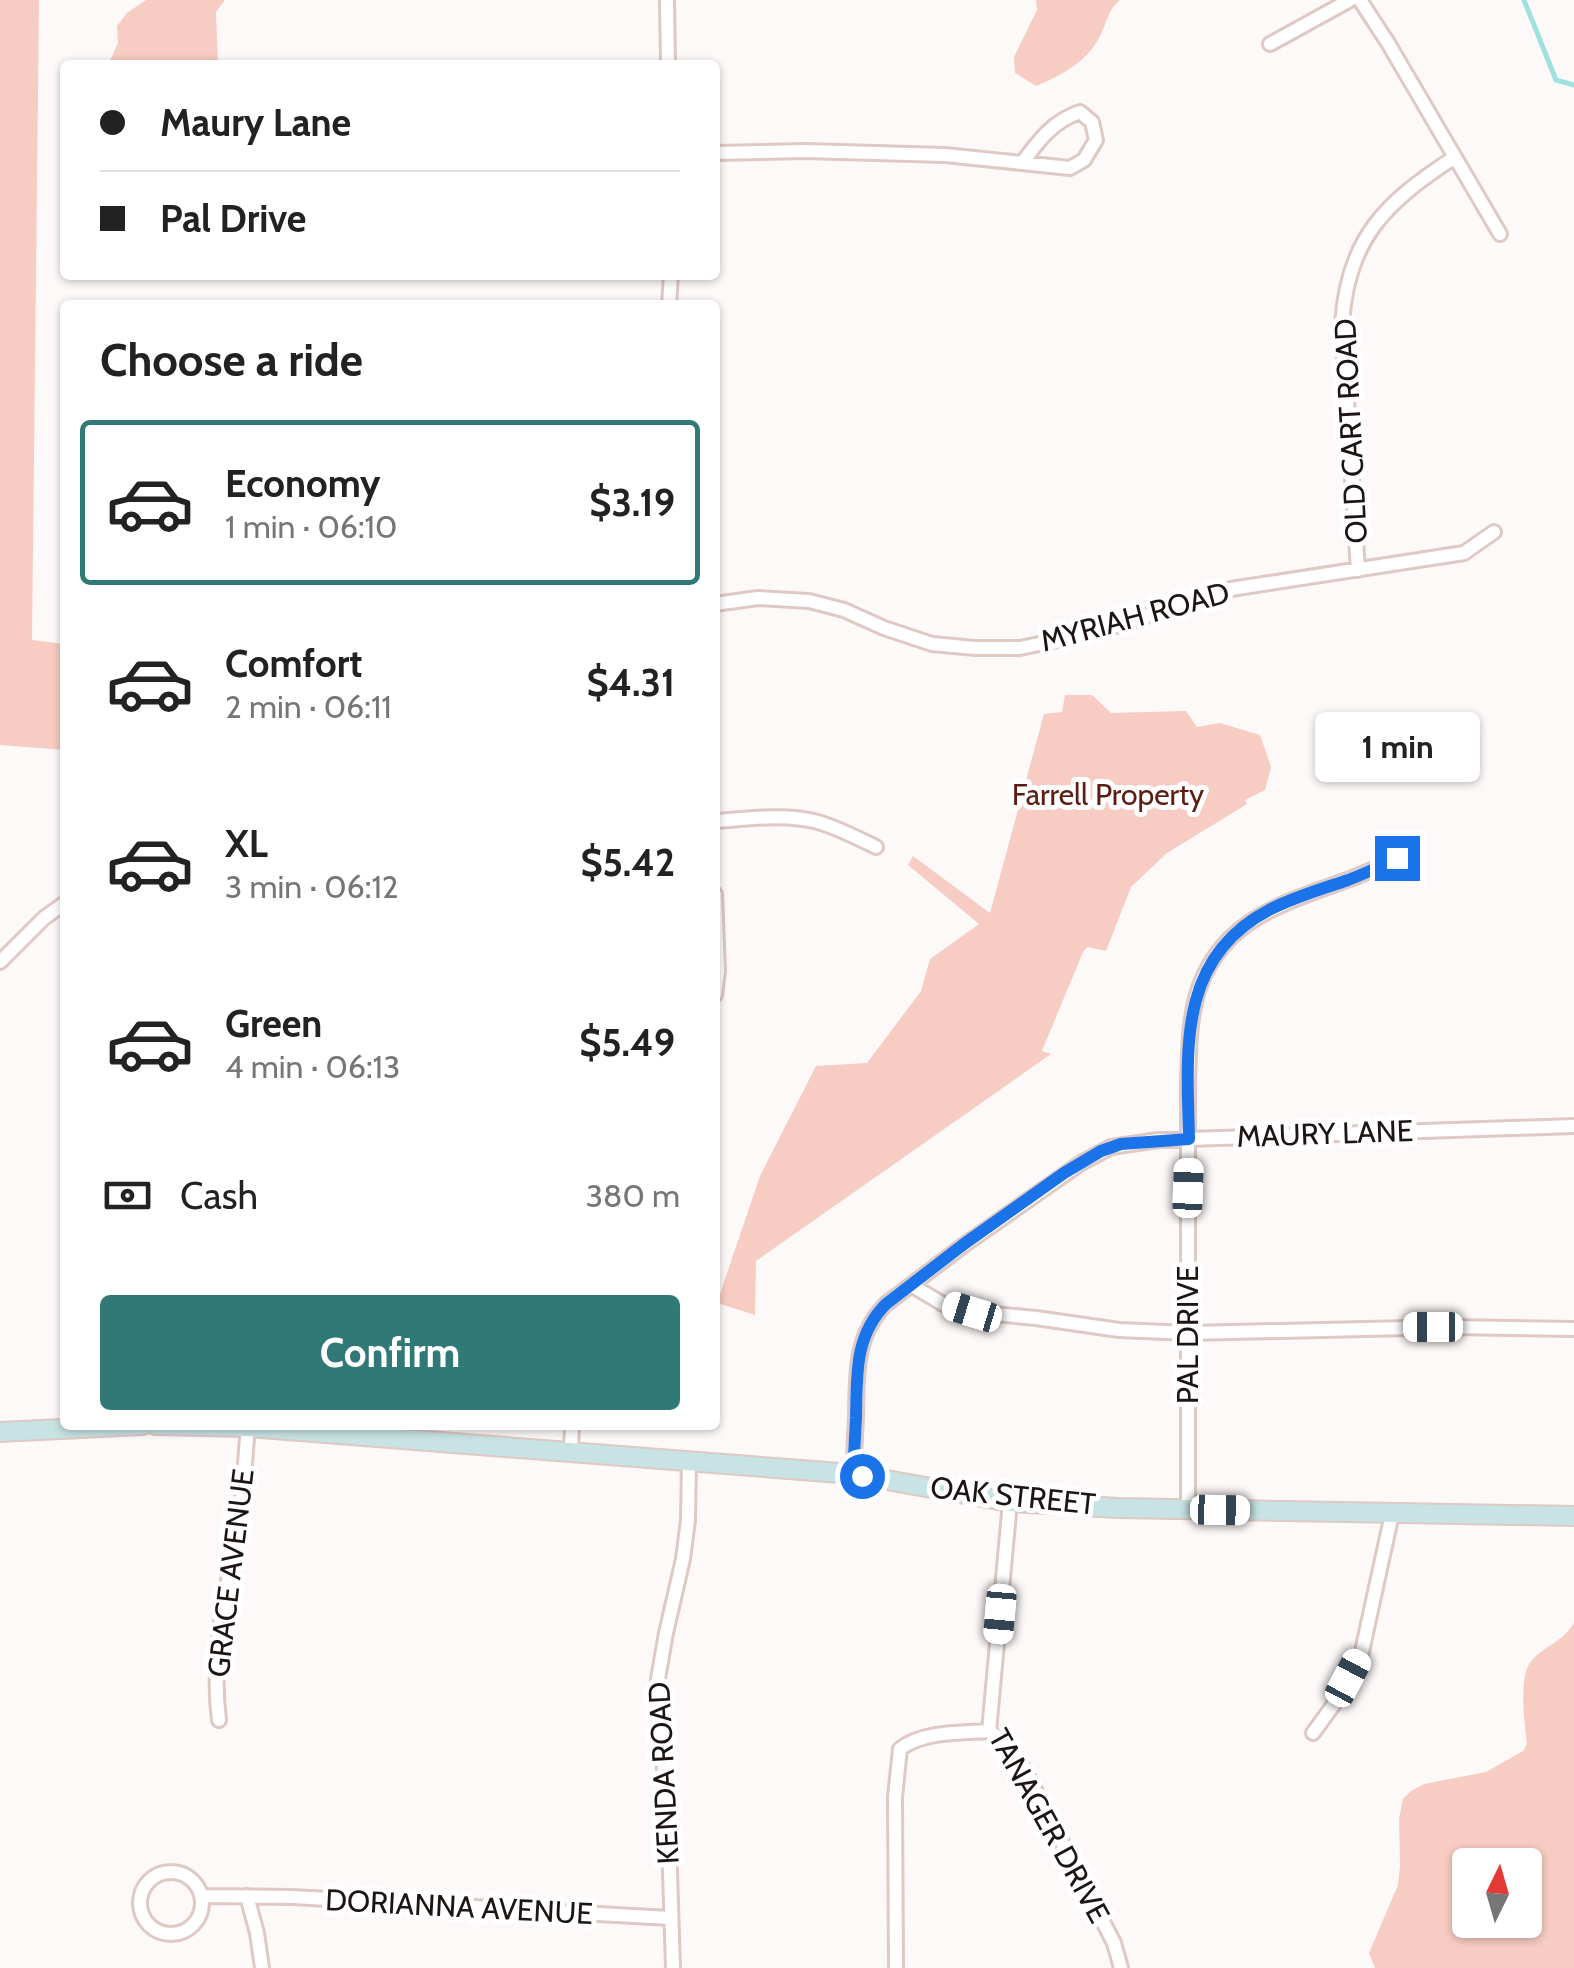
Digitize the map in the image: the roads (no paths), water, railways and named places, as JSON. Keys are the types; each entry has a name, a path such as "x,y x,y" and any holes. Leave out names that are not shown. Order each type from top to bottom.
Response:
{"street":[{"path":"667,0 668,60"},
{"path":"1270,44 1350,0"},
{"path":"1360,0 1500,234"},
{"path":"720,152 945,155 1070,168 1084,160 1096,140 1092,122 1080,112 1065,117 1045,133 1022,163"},
{"name":"OLD CART ROAD","path":"1358,570 1342,325 1351,272 1366,235 1388,209 1415,184 1455,157"},
{"name":"MYRIAH ROAD","path":"720,603 758,598 809,601 844,610 932,644 1020,648 1100,631 1231,589 1464,553 1494,532"},
{"path":"720,821 806,820 876,848"},
{"name":"PAL DRIVE","path":"1188,1508 1188,1082 1193,1014 1204,977 1222,946 1252,919 1397,858"},
{"path":"0,962 60,907"},
{"name":"MAURY LANE","path":"853,1474 856,1378 862,1345 875,1315 1064,1173 1101,1151 1121,1144 1189,1139 1574,1126"},
{"path":"912,1284 943,1304 972,1312 1119,1330 1189,1333 1404,1327 1574,1329"},
{"path":"0,1432 60,1429"},
{"name":"GRACE AVENUE","path":"218,1720 216,1659 240,1515 248,1430"},
{"name":"OAK STREET","path":"306,1430 853,1474 1010,1502 1118,1508 1574,1516"},
{"path":"571,1451 572,1430"},
{"name":"KENDA ROAD","path":"673,1968 668,1796 658,1679 683,1559 689,1461"},
{"name":"TANAGER DRIVE","path":"1010,1502 989,1731 1006,1743 1024,1772 1114,1943 1122,1968"},
{"path":"1314,1733 1360,1656 1392,1514"},
{"path":"896,1968 895,1797 900,1749 926,1738 989,1731"},
{"path":"160,1874 183,1874 193,1881 201,1896 202,1906 194,1923 178,1933 168,1934 150,1926 141,1910 142,1892 160,1874"},
{"name":"DORIANNA AVENUE","path":"201,1896 670,1918"},
{"path":"247,1896 262,1968"}],"waterway":[{"path":"1524,0 1556,80 1574,85"}],"park label":[{"name":"Farrell Property","path":"1108,795"}]}
